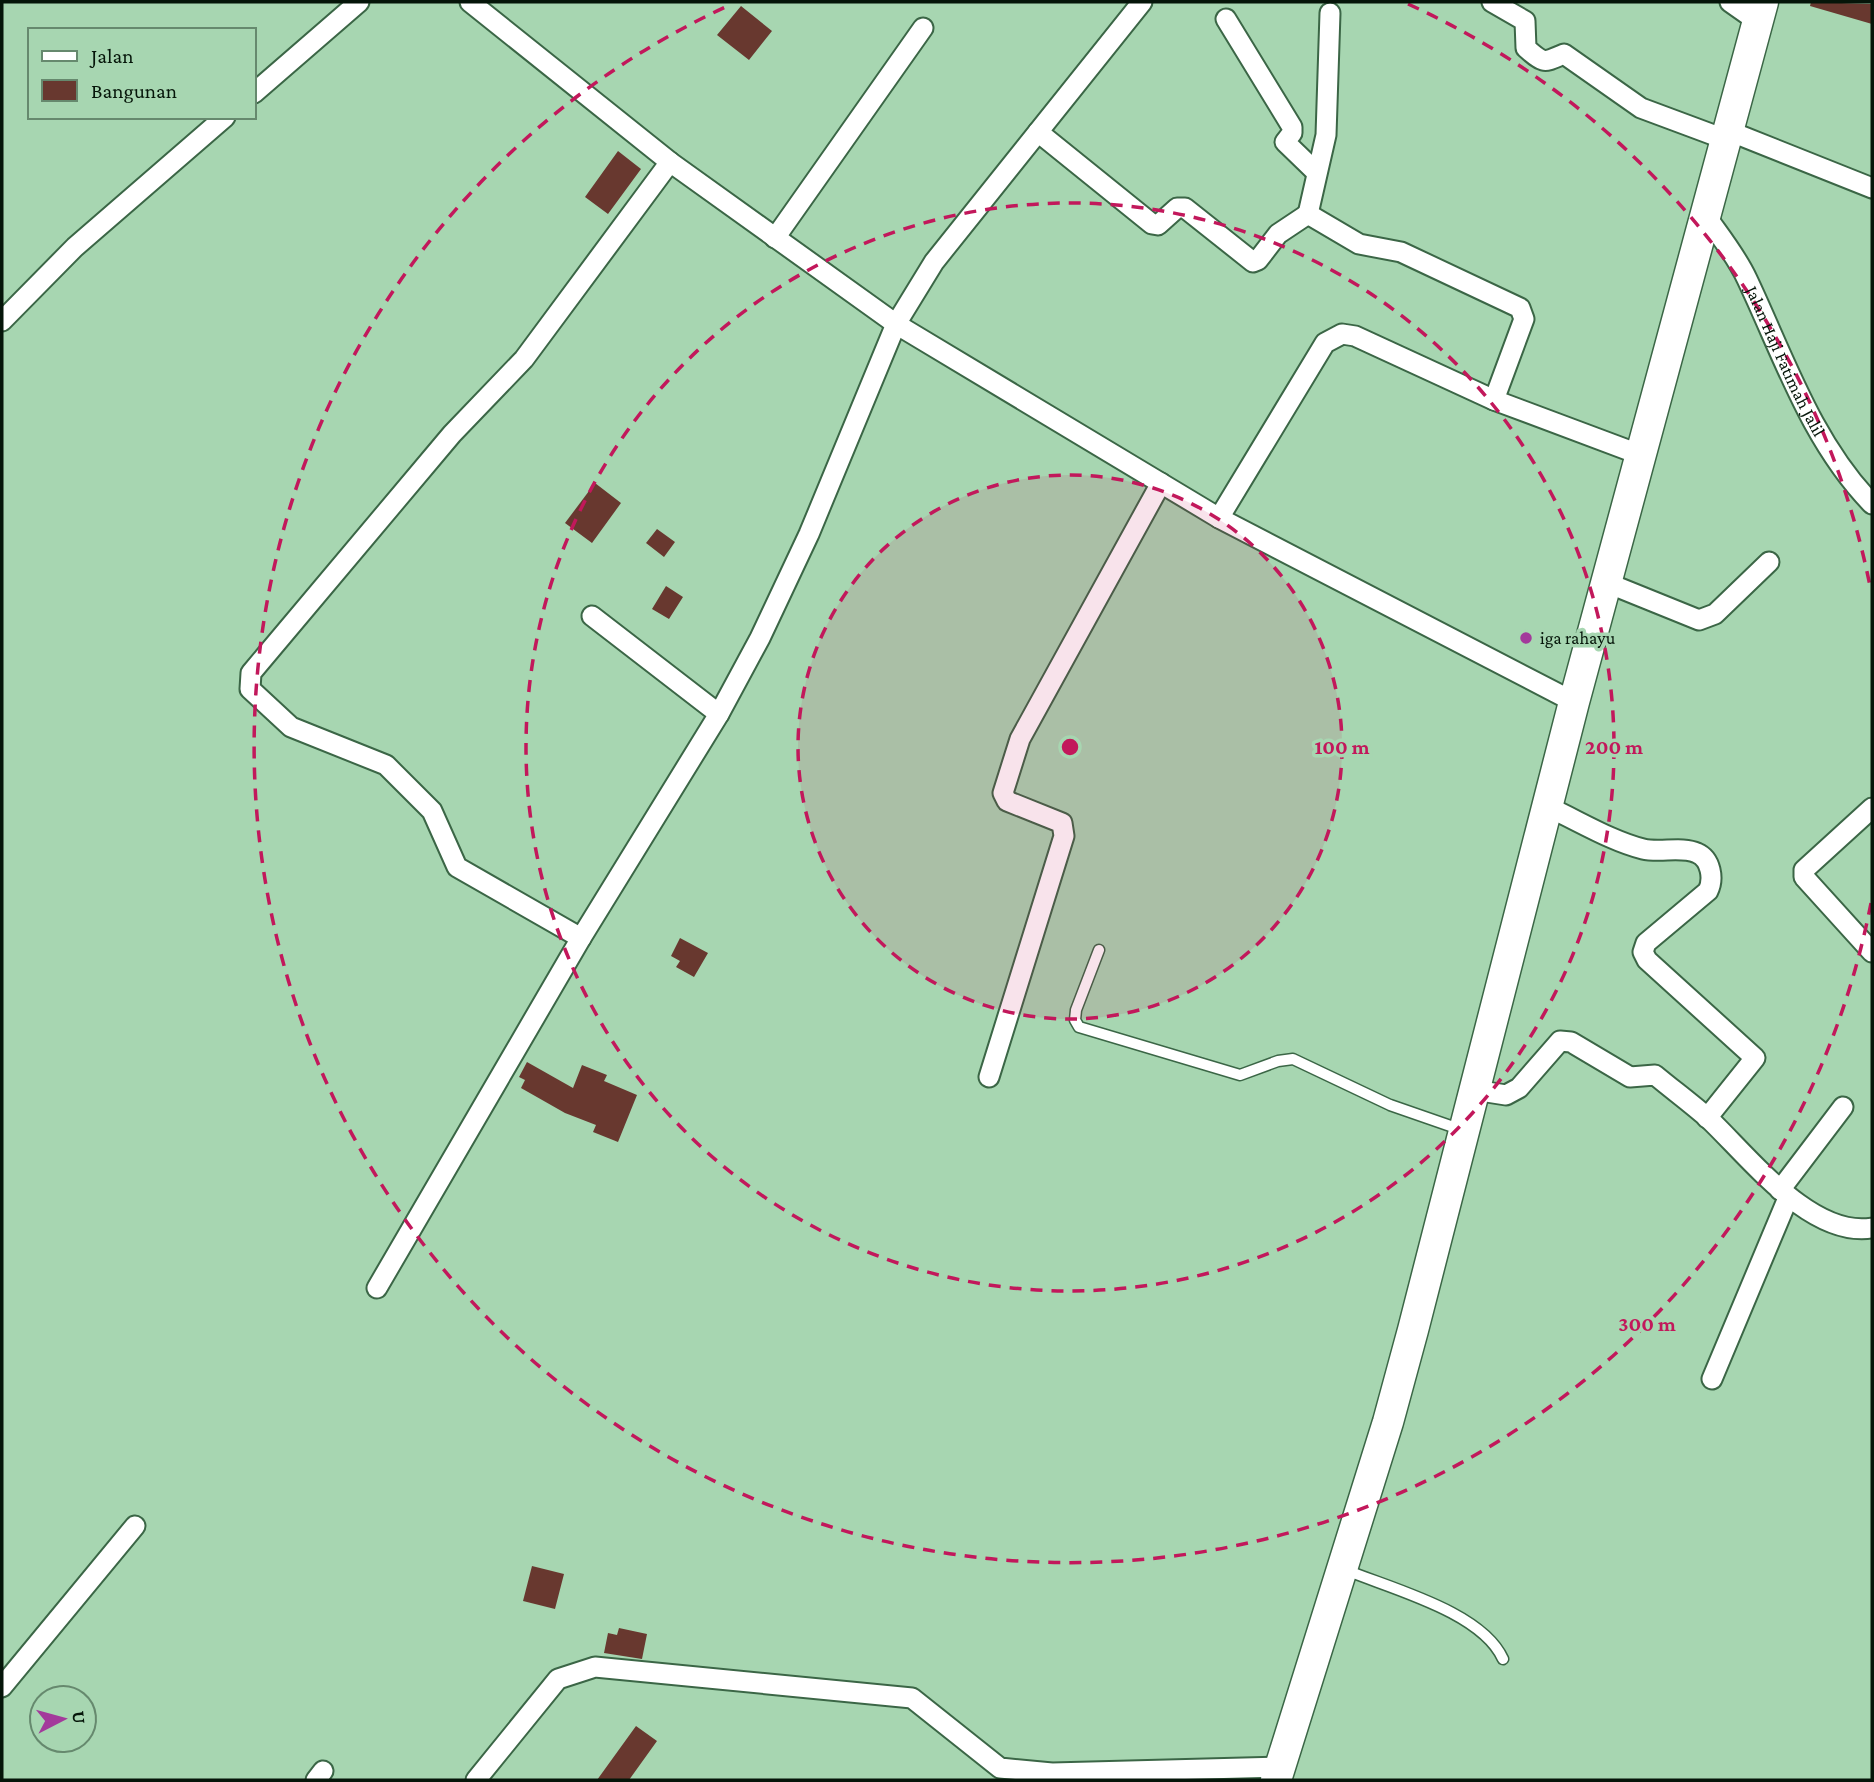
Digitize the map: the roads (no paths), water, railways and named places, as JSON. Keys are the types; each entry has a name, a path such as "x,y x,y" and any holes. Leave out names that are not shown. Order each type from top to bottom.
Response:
{"main road":[{"path":"1278,1774 1395,1396 1605,582 1760,11"}],"street":[{"path":"256,91 359,2"},
{"path":"470,2 670,162 896,324 1219,518 1574,702"},
{"path":"377,1288 581,938 719,714 760,638 809,534 896,324 934,262 1142,2"},
{"path":"1492,2 1525,21 1526,48 1545,62 1565,54 1641,108 1728,135 1872,188"},
{"path":"1730,2 1760,11"},
{"path":"1038,132 1152,224 1158,225 1177,208 1185,208 1253,262 1258,260 1278,234 1308,214 1326,135 1330,13"},
{"path":"1226,19 1292,127 1284,142 1316,172"},
{"path":"775,238 923,28"},
{"path":"2,321 75,247 223,119"},
{"path":"581,938 457,867 432,811 386,765 291,727 250,689 251,673 452,433 524,359 670,162"},
{"path":"1308,214 1359,244 1401,251 1522,310 1524,319 1494,400"},
{"name":"Jalan Haji Fatimah Jalil","path":"1706,216 1746,277 1809,415 1872,502"},
{"path":"1219,518 1325,343 1333,336 1355,337 1494,400 1640,455"},
{"path":"989,1077 1064,836 1062,824 1007,801 1003,793 1020,739 1161,483"},
{"path":"1605,582 1699,620 1715,614 1769,562"},
{"path":"592,616 719,714"},
{"path":"1548,807 1640,848 1692,851 1701,855 1707,863 1712,880 1708,891 1646,943 1643,952 1647,960 1755,1058 1707,1118"},
{"path":"1872,808 1804,870 1804,877 1872,952"},
{"path":"1474,1090 1506,1095 1519,1088 1560,1041 1571,1042 1630,1077 1655,1075 1707,1118 1784,1194 1807,1211 1859,1230 1872,1228"},
{"path":"1712,1379 1784,1194 1843,1107"},
{"path":"2,1688 135,1526"},
{"path":"476,1780 558,1679 595,1667 912,1698 995,1774 1278,1774"}],"lane":[{"path":"1099,950 1076,1010 1075,1020 1079,1027 1240,1076 1278,1060 1293,1059 1390,1105 1464,1130"},
{"path":"1342,1569 1469,1620 1493,1641 1503,1659"}],"place":[{"name":"iga rahayu","path":"1526,638"}]}
